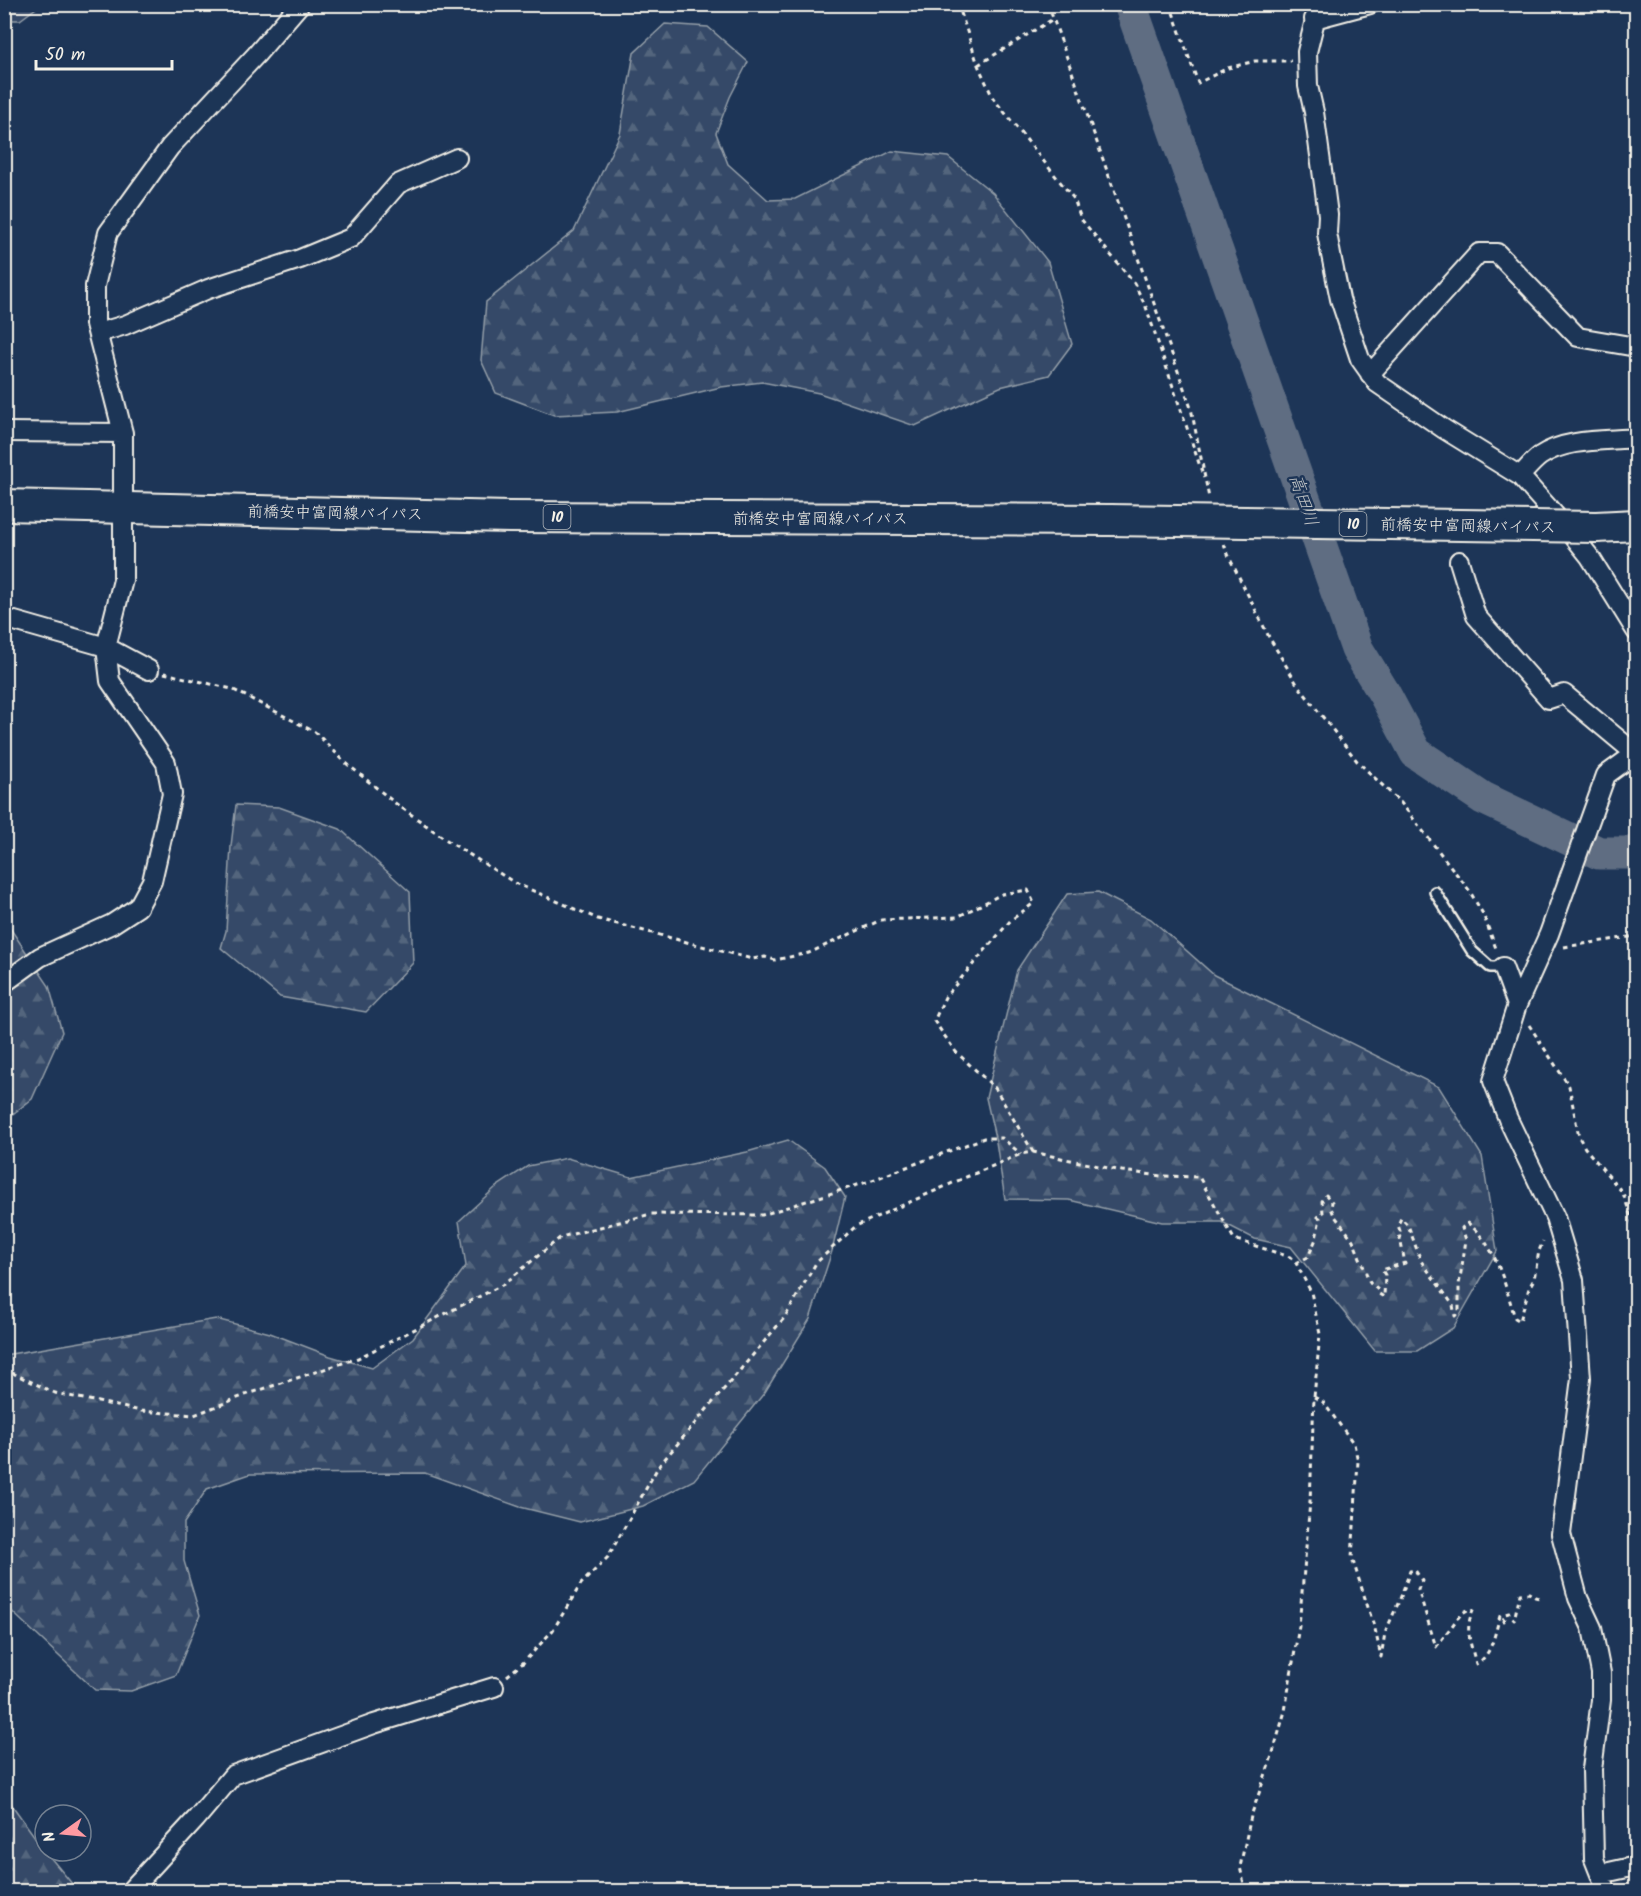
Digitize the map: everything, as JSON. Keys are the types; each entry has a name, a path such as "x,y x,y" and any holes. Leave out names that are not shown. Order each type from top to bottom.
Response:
{"main road":[{"name":"前橋安中富岡線バイパス","path":"4,505 521,517 1110,520 1596,527 1636,525"}],"street":[{"path":"4,983 40,957 112,924 138,907 152,881 172,794 166,763 110,681 106,647 123,580 123,433 95,324 95,286 108,233 170,147 300,4"},
{"path":"1370,4 1317,12 1307,52 1308,86 1327,203 1327,233 1340,299 1360,359 1377,383 1444,429 1520,476 1590,557 1636,631"},
{"path":"98,333 125,325 208,289 300,259 351,238 398,184 457,158"},
{"path":"1370,374 1479,253 1497,253 1578,337 1636,347"},
{"path":"4,432 123,433"},
{"path":"1520,476 1539,457 1553,449 1574,444 1636,438"},
{"path":"1459,561 1476,616 1549,699 1564,694 1636,755 1606,775 1545,942 1517,1005 1493,1081 1508,1119 1555,1217 1575,1280 1581,1378 1561,1534 1578,1598 1592,1628 1601,1673 1602,1700 1592,1769 1594,1859 1607,1892"},
{"path":"4,618 106,647 149,670"},
{"path":"1503,967 1517,1005"},
{"path":"129,1892 233,1775 374,1724 494,1687"},
{"path":"1600,1874 1636,1866"}],"lane":[{"path":"1436,892 1472,951 1490,967 1503,967"}],"path":[{"path":"958,4 978,65 993,98 1074,200 1081,219 1134,283 1146,307 1208,487"},
{"path":"1170,4 1198,83 1228,68 1255,61 1307,60"},
{"path":"978,65 1053,19"},
{"path":"149,670 232,689 273,710 315,732 346,763 395,803 451,843 515,884 598,919 663,937 752,959 765,957 775,960 809,953 881,920 957,917 1002,894 1028,890 1034,903 1011,920 945,997 934,1021 956,1052 995,1088 1033,1152"},
{"path":"1545,942 1636,936"},
{"path":"1517,1005 1569,1086 1579,1137 1585,1148 1623,1193 1636,1232"},
{"path":"4,1369 55,1393 141,1411 194,1415 248,1394 358,1358 504,1284 561,1237 651,1214 762,1215 867,1182 984,1138 1002,1138 1021,1155"},
{"path":"494,1687 524,1662 553,1630 581,1584 608,1557 658,1467 785,1317 816,1263 856,1226 964,1178 1033,1152 1122,1171 1161,1176 1199,1177 1234,1239 1290,1257 1296,1263 1311,1292 1320,1334 1314,1397 1310,1502 1299,1626 1285,1711 1251,1816 1240,1868 1246,1892"},
{"path":"1296,1263 1308,1257 1316,1239 1320,1218 1318,1217 1323,1213 1322,1201 1326,1195 1332,1202 1331,1208 1334,1215 1353,1240 1370,1283 1384,1297 1385,1275 1382,1270 1405,1263 1399,1233 1401,1231 1398,1225 1401,1218 1408,1225 1421,1261 1453,1305 1455,1316 1459,1311 1459,1285 1466,1240 1462,1228 1468,1223 1489,1246 1497,1260 1515,1318 1520,1321 1529,1288 1534,1280 1539,1251 1555,1217"},
{"path":"1314,1397 1323,1402 1354,1444 1358,1461 1352,1558 1375,1629 1381,1657 1385,1634 1401,1599 1410,1571 1415,1570 1422,1581 1418,1589 1436,1647 1461,1614 1469,1609 1473,1610 1468,1622 1476,1664 1482,1661 1488,1653 1500,1616 1503,1621 1505,1614 1509,1614 1514,1620 1520,1594 1529,1593 1539,1598"}],"green space":[{"path":"4,5 40,5 20,20 5,20"},
{"path":"665,24 708,27 748,62 730,97 716,133 728,164 768,200 795,199 892,151 948,157 993,193 1048,262 1072,344 1049,375 1000,387 915,426 819,393 762,382 721,387 617,412 554,415 496,393 481,360 486,302 574,231 620,134 634,53"},
{"path":"236,805 279,807 340,829 410,892 413,963 366,1012 280,997 221,948 226,931"},
{"path":"1098,892 1151,919 1214,975 1439,1087 1482,1156 1497,1251 1453,1328 1417,1351 1375,1351 1291,1247 1255,1239 1222,1222 1162,1222 1069,1200 1005,1199 986,1098 1017,970 1067,894"},
{"path":"5,923 49,986 62,1032 32,1099 5,1120"},
{"path":"788,1140 825,1167 845,1197 832,1251 810,1319 765,1392 694,1480 643,1506 580,1522 520,1507 425,1473 250,1474 207,1489 184,1523 184,1561 200,1615 176,1675 131,1691 95,1690 5,1605 5,1355 216,1319 270,1333 330,1356 372,1368 413,1338 466,1266 459,1221 496,1187 528,1166 567,1158 631,1177 747,1152"},
{"path":"4,1794 33,1834 33,1863 55,1863 78,1891 5,1891"}],"waterway":[{"name":"高田川","path":"1130,4 1357,649 1416,753 1483,798 1599,853 1636,853"}]}
